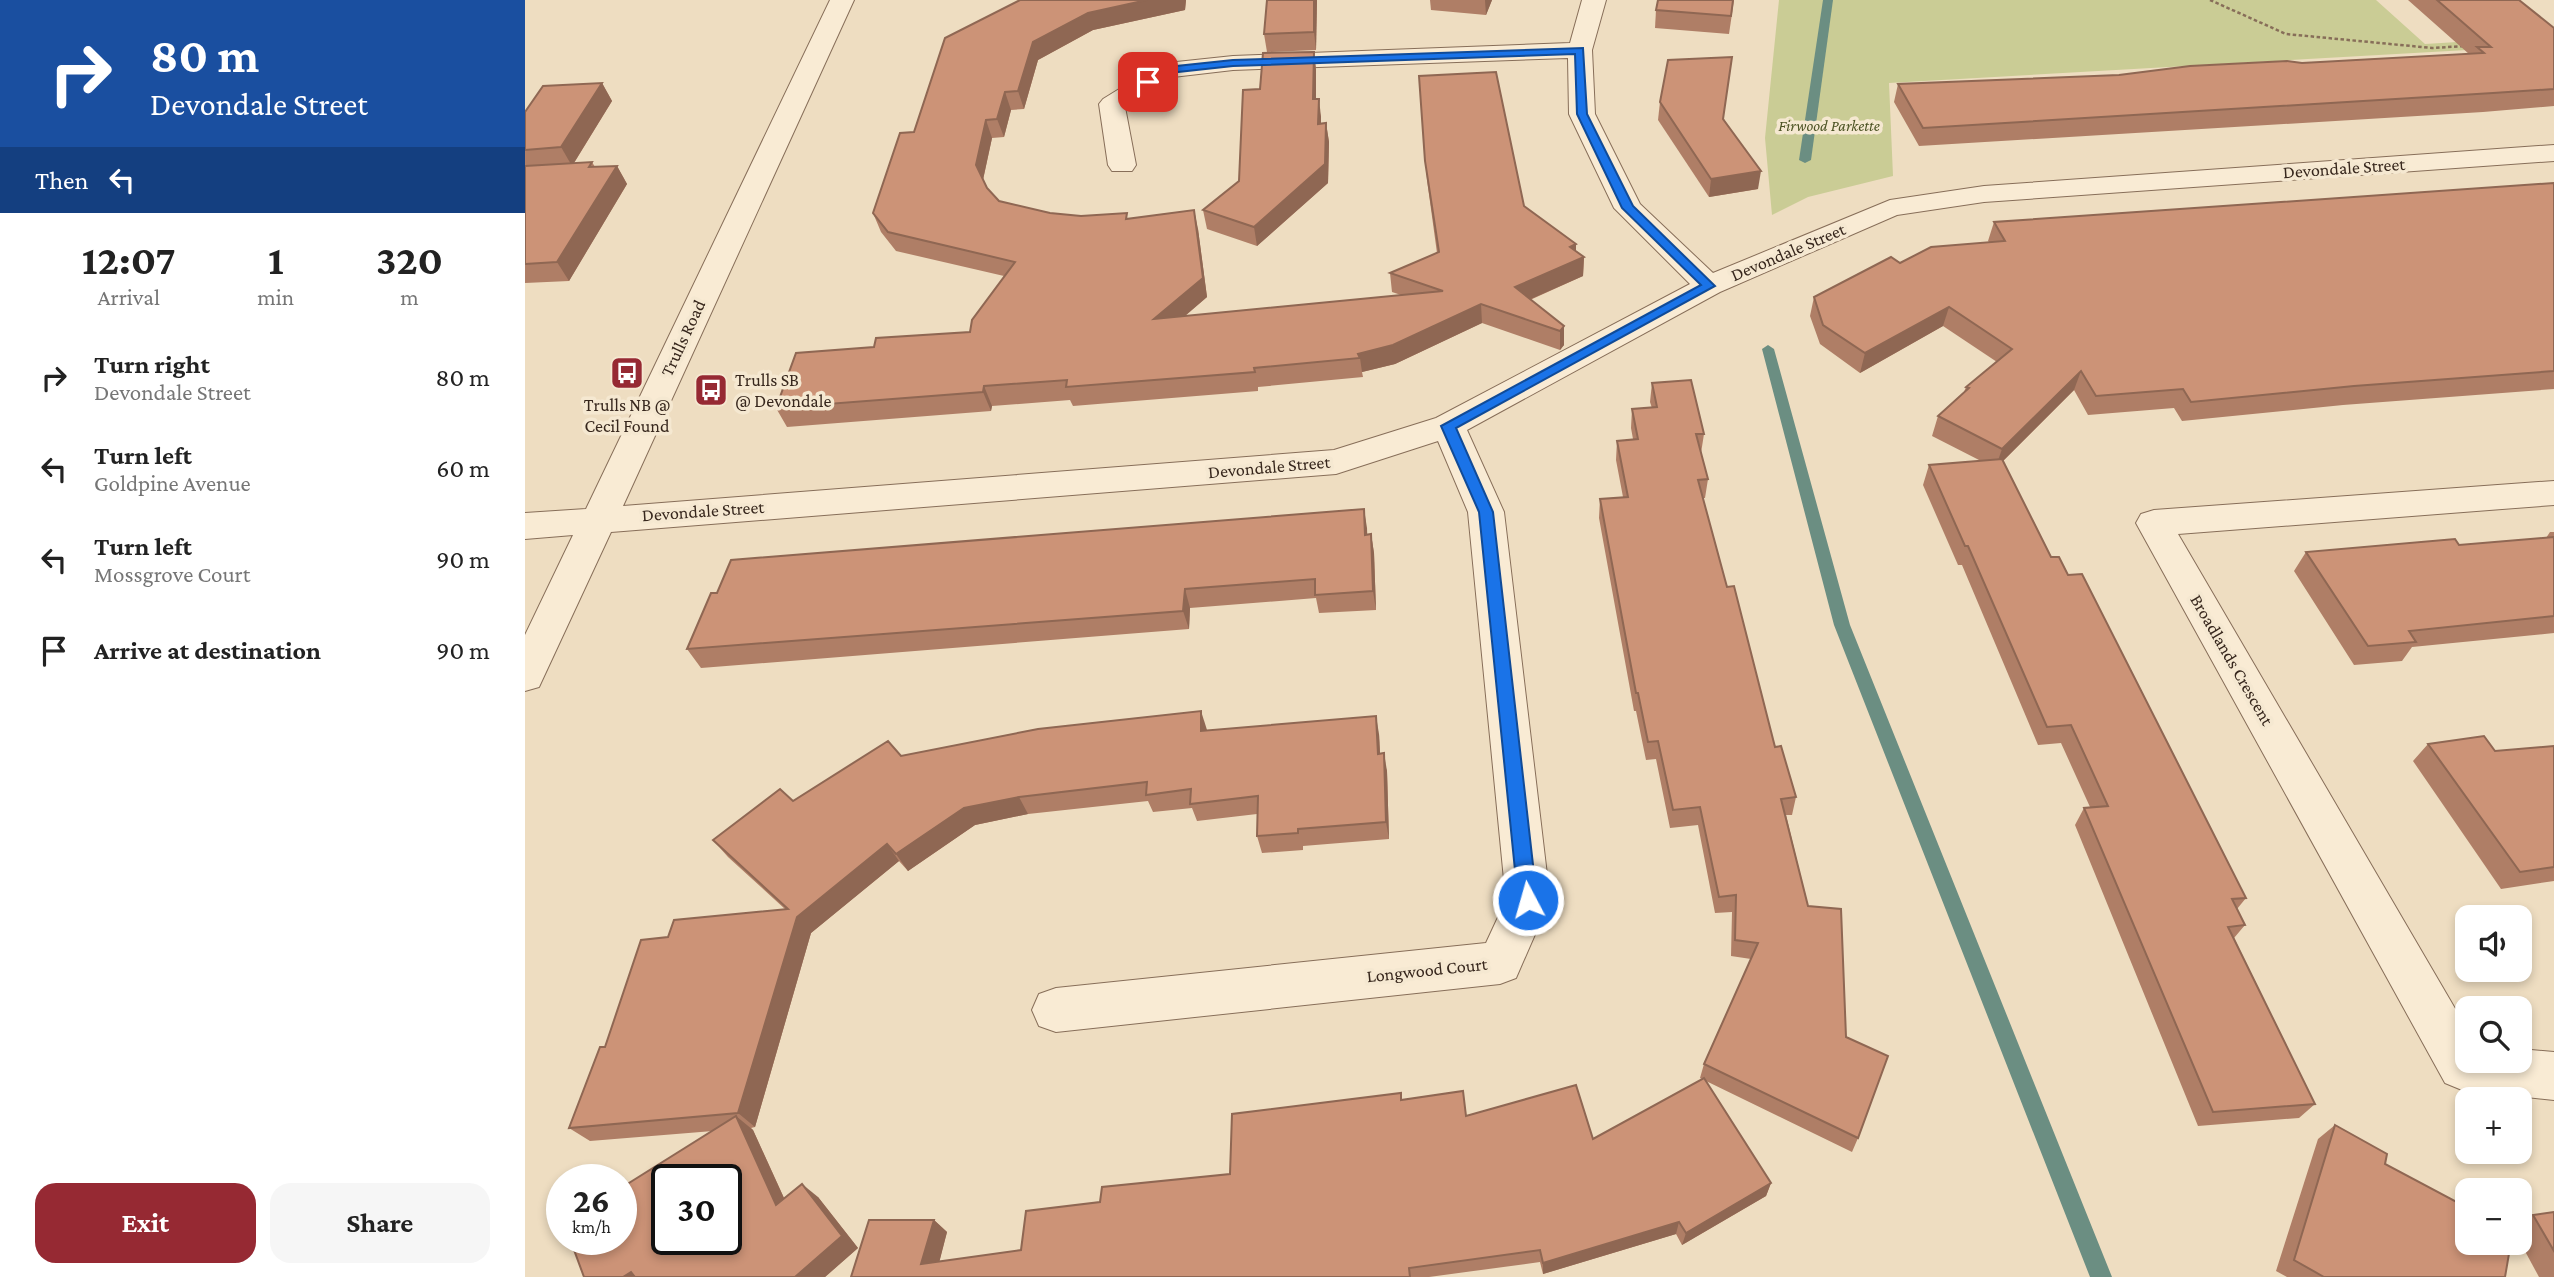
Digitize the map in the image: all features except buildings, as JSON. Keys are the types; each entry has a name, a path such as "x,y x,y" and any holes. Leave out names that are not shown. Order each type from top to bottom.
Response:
{"street":[{"name":"Trulls Road","path":"525,676 842,0"},
{"path":"1594,0 1580,50 1582,114 1628,208 1709,286"},
{"path":"1122,165 1112,104 1167,71 1233,63 1580,50"},
{"name":"Devondale Street","path":"525,526 1336,462 1448,426 1709,286 1890,208 1984,194 2554,153"},
{"name":"Longwood Court","path":"1056,1010 1500,963 1528,900 1486,512 1448,426"},
{"name":"Broadlands Crescent","path":"2554,493 2154,523 2462,1066 2554,1076"}],"path":[{"path":"2210,0 2230,7 2268,29 2286,34 2432,48 2473,46"}],"green space":[{"name":"Firwood Parkette","path":"1779,0 2376,0 2425,44 2554,36 2554,45 1889,83 1893,176 1808,197 1772,215 1765,138"}],"waterway":[{"path":"1805,160 1828,0"},
{"path":"1768,349 1842,625 2101,1277"}],"place":[{"name":"Trulls NB @ Cecil Found","path":"627,373"},
{"name":"Trulls SB @ Devondale","path":"711,390"}],"route":[{"path":"1148,82 1167,71 1233,63 1580,50 1582,114 1628,208 1709,286 1448,426 1486,512 1528,900"}]}
